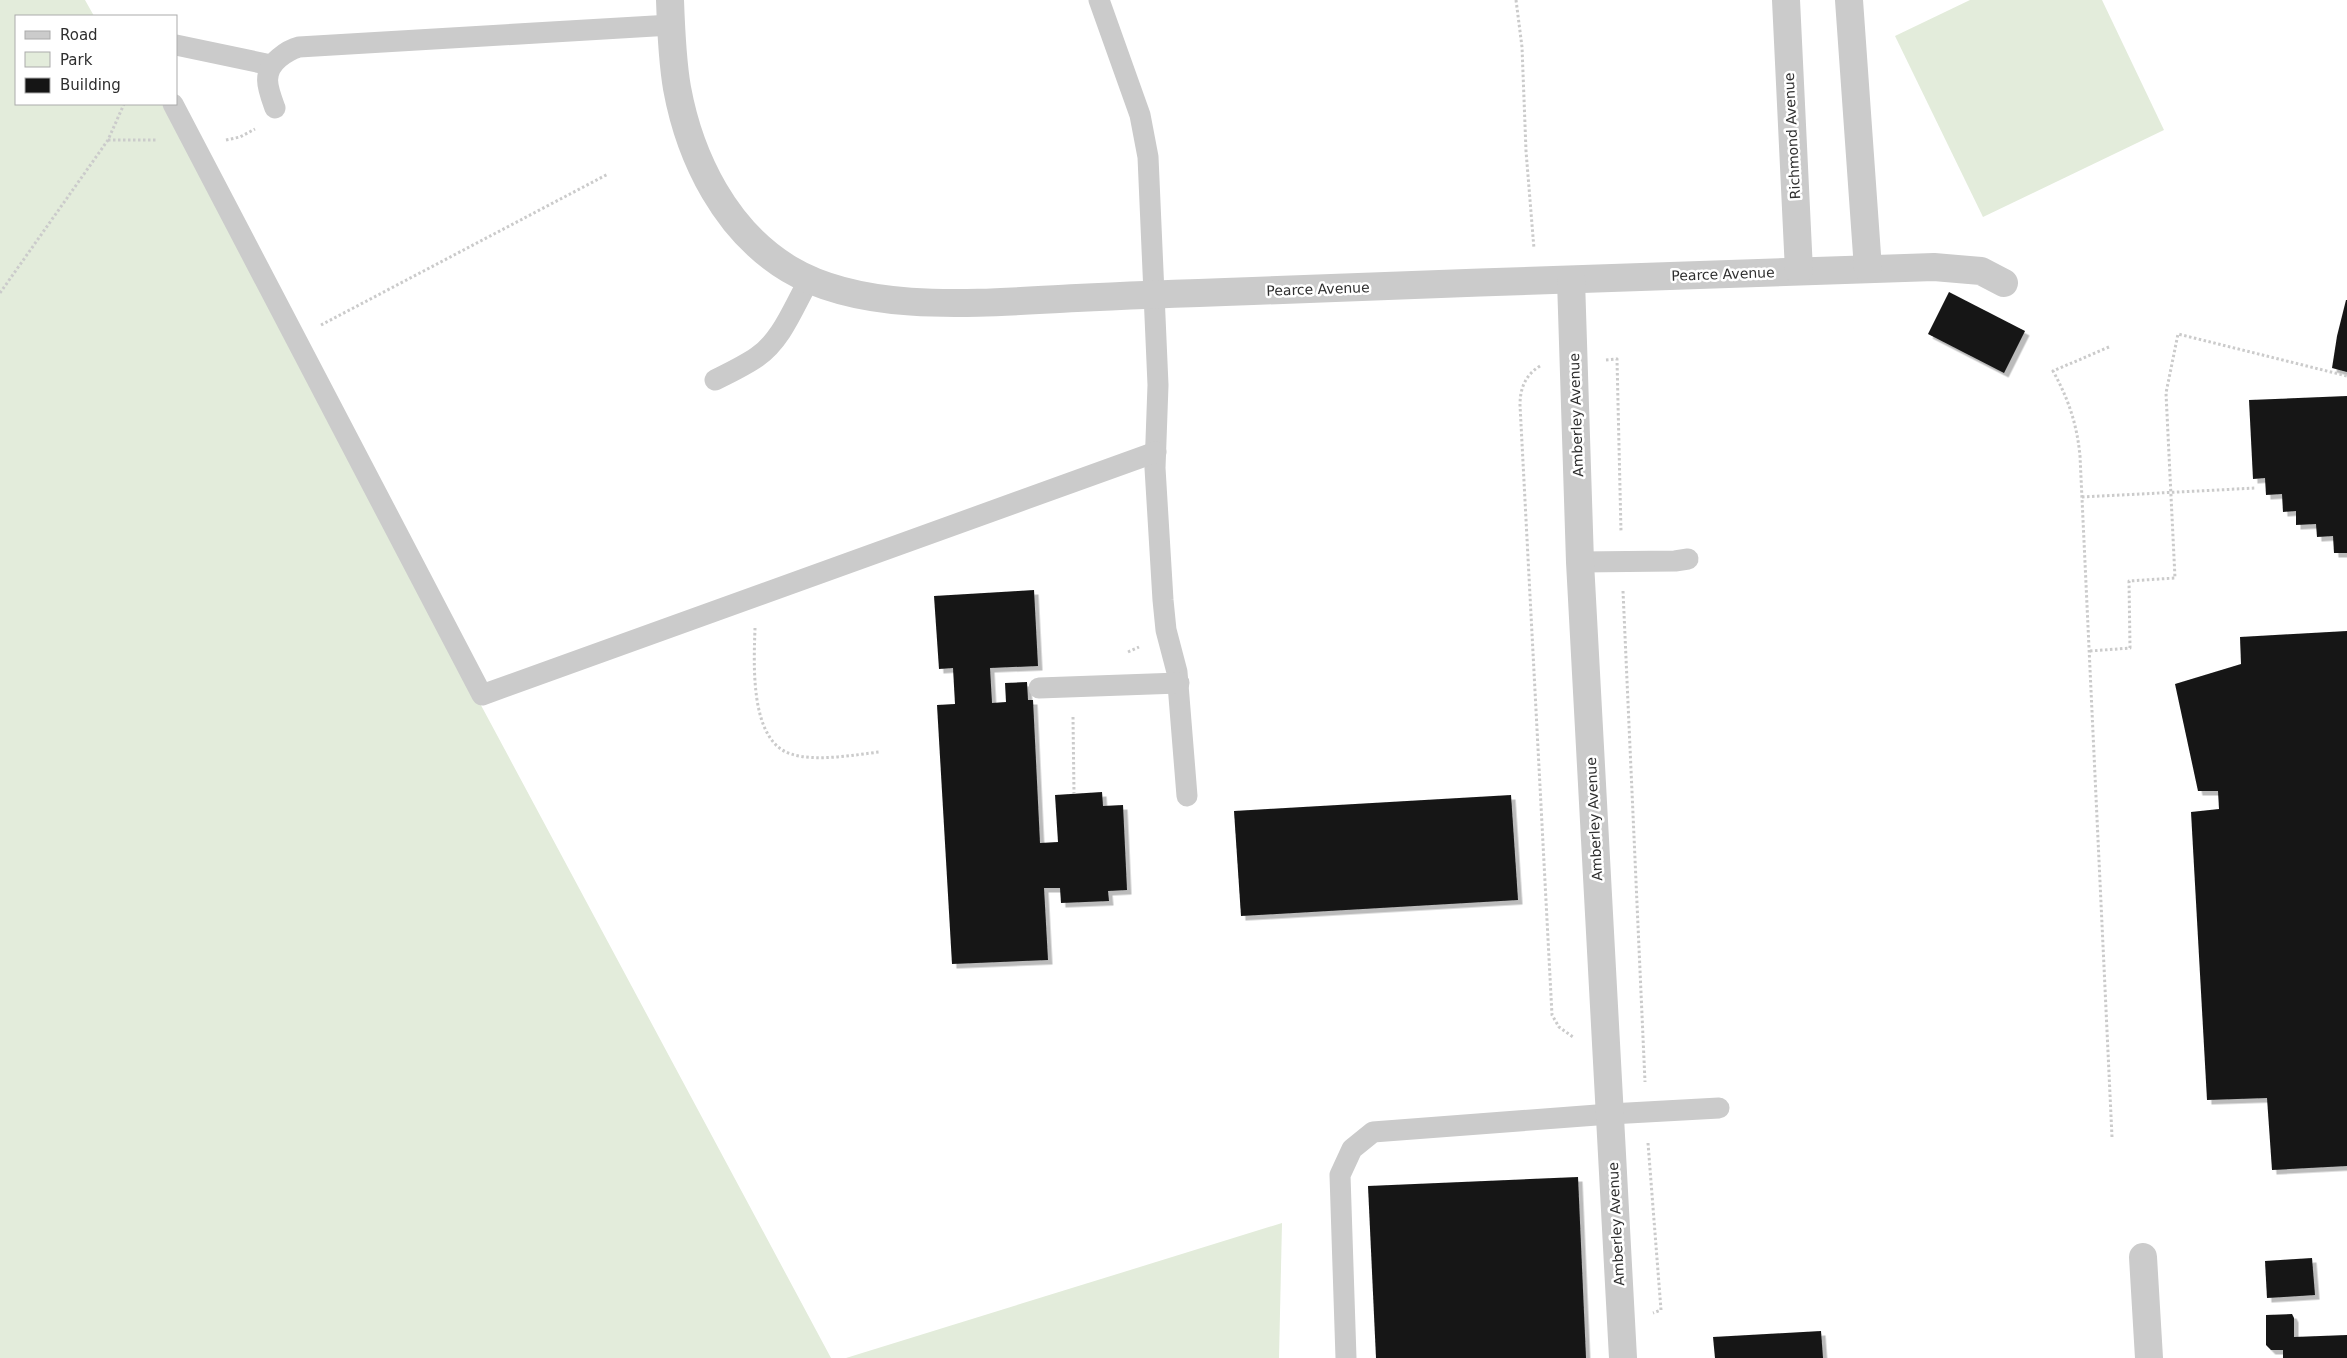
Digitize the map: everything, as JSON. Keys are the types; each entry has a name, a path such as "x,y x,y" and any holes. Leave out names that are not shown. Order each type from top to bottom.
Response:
{"street":[{"name":"Richmond Avenue","path":"1786,0 1799,271"},
{"path":"1849,0 1868,269"},
{"name":"Pearce Avenue","path":"671,13 677,88 688,132 716,195 736,224 759,247 776,260 809,280 865,295 929,302 976,302 1868,269 1966,268 1981,271 2004,283"},
{"name":"Amberley Avenue","path":"1571,280 1580,562 1623,1358"},
{"path":"2142,1256 2149,1358"}],"lane":[{"path":"1100,0 1134,98 1146,141 1151,177 1159,404 1156,452 1164,607 1166,630 1176,661 1179,683 1187,796"},
{"path":"276,108 267,84 267,73 271,65 293,48 671,13"},
{"path":"178,45 271,65"},
{"path":"174,105 482,695 1156,452"},
{"path":"715,380 757,357 770,345 778,336 809,280"},
{"path":"1580,562 1675,561 1688,559"},
{"path":"1039,688 1179,683"},
{"path":"1346,1358 1340,1175 1352,1149 1373,1132 1610,1114 1719,1108"}],"path":[{"path":"1516,0 1522,47 1526,150 1535,258"},
{"path":"0,293 108,140 124,105"},
{"path":"296,338 608,174"},
{"path":"2090,651 2130,648 2129,581 2175,578 2166,393 2178,334 2347,376"},
{"path":"2109,348 2053,371 2064,388 2077,432 2090,651 2112,1137"},
{"path":"2082,497 2256,488"},
{"path":"756,597 754,662 757,701 760,715 775,744 791,754 800,756 847,756 879,752"},
{"path":"1073,688 1074,794"}],"green space":[{"path":"0,0 85,0 93,15 15,15 15,105 163,105 483,709 831,1358 0,1358"},
{"path":"1970,0 2102,0 2164,130 1983,217 1895,36"},
{"path":"1282,1223 1279,1358 846,1358"}],"building":[{"path":"1949,292 2025,331 2004,373 1928,334"},
{"path":"2346,300 2347,372 2332,368 2337,336"},
{"path":"2347,396 2347,553 2334,553 2333,536 2317,537 2316,524 2296,525 2296,511 2283,512 2282,494 2266,495 2265,478 2253,479 2249,400"},
{"path":"1034,590 1038,666 990,668 992,703 1006,702 1005,683 1027,682 1028,700 1033,700 1040,843 1058,842 1055,795 1102,792 1103,806 1123,805 1127,890 1108,891 1109,901 1061,903 1060,888 1044,888 1048,960 952,964 937,705 955,704 953,668 939,669 934,596"},
{"path":"2347,631 2347,1166 2272,1170 2267,1098 2207,1100 2191,812 2219,809 2218,791 2198,791 2175,684 2241,664 2240,637"},
{"path":"1511,795 1518,900 1241,916 1234,811"},
{"path":"1578,1177 1586,1358 1376,1358 1368,1186"},
{"path":"2312,1258 2315,1295 2267,1298 2265,1261"},
{"path":"2292,1314 2294,1318 2294,1337 2347,1335 2347,1358 2283,1358 2283,1350 2271,1350 2266,1345 2266,1315"},
{"path":"1821,1331 1823,1358 1715,1358 1713,1337"}]}
